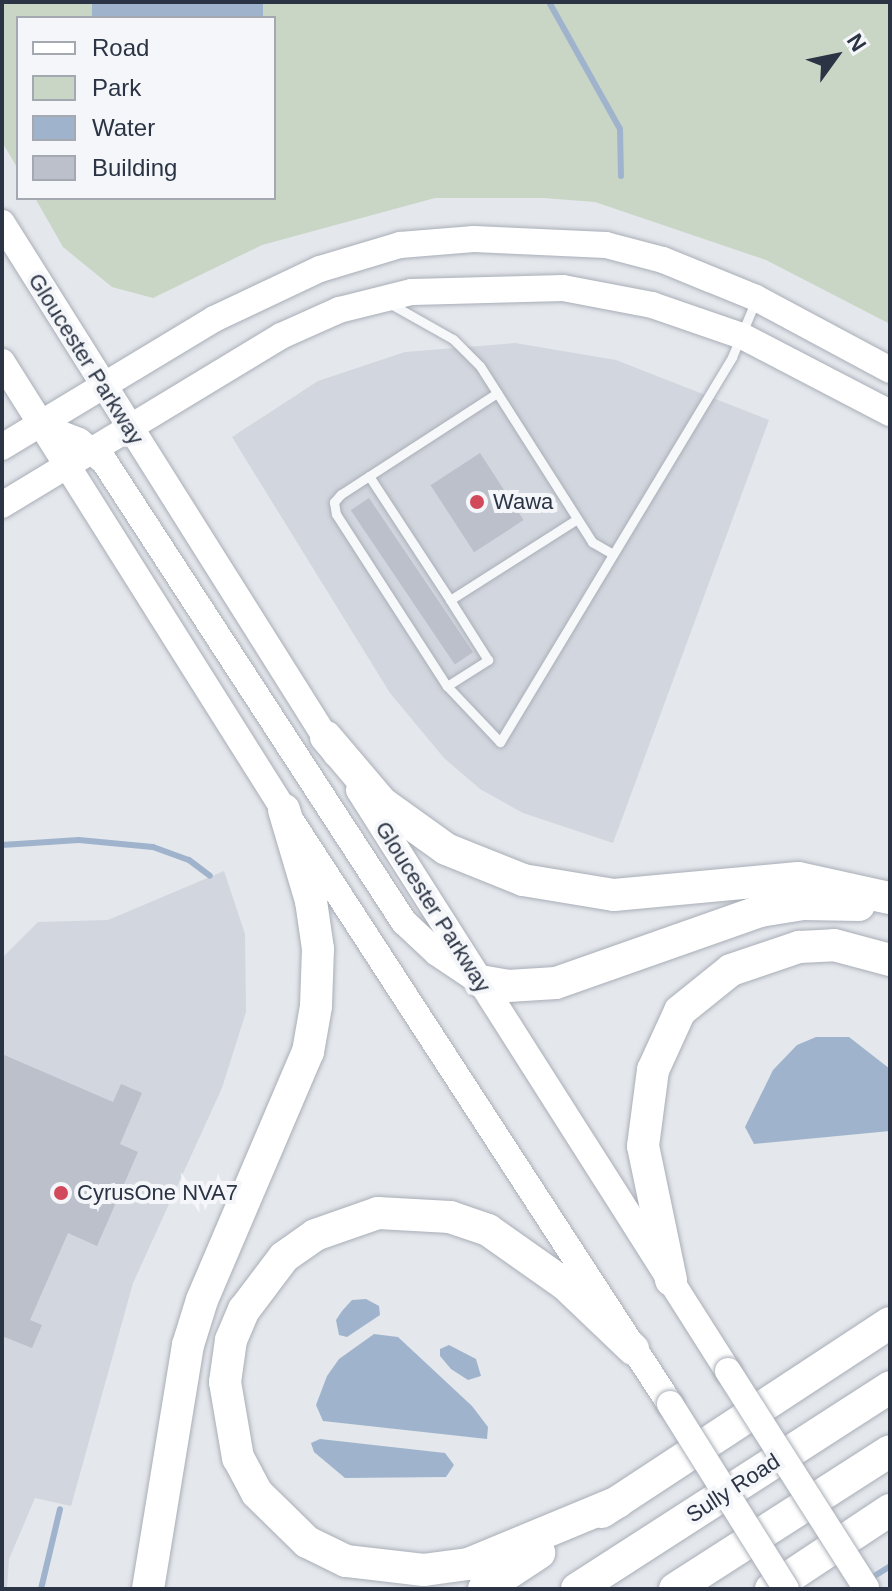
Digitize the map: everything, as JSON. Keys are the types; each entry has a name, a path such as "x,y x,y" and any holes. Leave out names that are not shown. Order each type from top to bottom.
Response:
{"highway":[{"path":"326,737 382,803 446,849 523,880 614,895 798,878 890,898"},
{"path":"148,1589 188,1345 202,1300 308,1052 316,1006 318,949 311,901 284,810"},
{"path":"480,981 517,986 582,977 760,911 842,903 890,909"},
{"path":"671,1280 643,1146 653,1070 680,1011 731,970 799,947 834,945 890,960"},
{"path":"618,1502 468,1564 424,1570 346,1561 307,1542 257,1493 238,1458 225,1382 231,1340 244,1310 284,1257 315,1235 378,1213 450,1217 488,1230 566,1285 633,1349"},
{"path":"815,1372 890,1304"},
{"path":"484,1589 890,1323"},
{"name":"Sully Road","path":"577,1589 890,1387"},
{"path":"675,1589 890,1451"},
{"path":"771,1589 890,1510"}],"main road":[{"name":"Gloucester Parkway","path":"2,223 866,1588"},
{"path":"2,447 214,319 320,269 400,245 488,239 606,245 663,260 756,298 890,370"},
{"path":"2,505 128,425 281,336 339,310 384,299 489,286 563,288 652,305 742,336 890,413"},
{"path":"2,362 38,425 670,1404 786,1589"},
{"path":"38,425 91,449 125,491 404,922 437,953 480,981"}],"lane":[{"path":"497,393 341,494 334,502 336,514 447,686 500,742 742,336 756,298"},
{"path":"384,299 453,339 497,393 592,542 613,554"},
{"path":"369,476 488,660 447,686"},
{"path":"450,600 577,519"}],"shaded area":[{"path":"515,343 616,360 769,420 613,843 523,813 480,789 444,758 390,693 232,437 318,381 405,352"},
{"path":"224,871 245,934 246,1012 222,1088 133,1283 71,1506 35,1498 9,1559 7,1589 2,1589 2,958 38,922 108,920"}],"green space":[{"path":"2,2 890,2 890,324 766,260 595,202 544,198 435,198 262,245 153,298 112,287 63,247 36,200 276,200 276,16 16,16 16,166 2,142"}],"water":[{"path":"92,2 263,2 263,16 92,16"},
{"path":"816,1037 849,1037 890,1069 890,1131 754,1144 745,1127 773,1070 797,1045"},
{"path":"366,1299 379,1306 380,1315 347,1337 339,1335 336,1320 342,1311 352,1300"},
{"path":"374,1334 398,1337 472,1406 488,1427 487,1439 323,1421 316,1405 327,1376 339,1359"},
{"path":"449,1345 476,1359 481,1376 468,1380 451,1369 440,1356 440,1349"},
{"path":"320,1439 445,1453 454,1465 446,1477 345,1478 314,1452 311,1443"}],"building":[{"name":"Wawa","path":"480,453 524,520 474,552 431,485"},
{"path":"369,498 473,652 455,665 351,510"},
{"name":"CyrusOne NVA7","path":"2,1054 113,1102 121,1084 142,1093 120,1144 138,1152 97,1246 68,1233 30,1320 42,1325 32,1348 2,1336"}],"waterway":[{"path":"549,2 620,129 621,176"},
{"path":"2,845 79,840 153,847 189,860 210,876"},
{"path":"41,1589 60,1509"},
{"path":"868,1580 890,1566"}],"place":[{"name":"Wawa","path":"477,502"},
{"name":"CyrusOne NVA7","path":"61,1193"}]}
